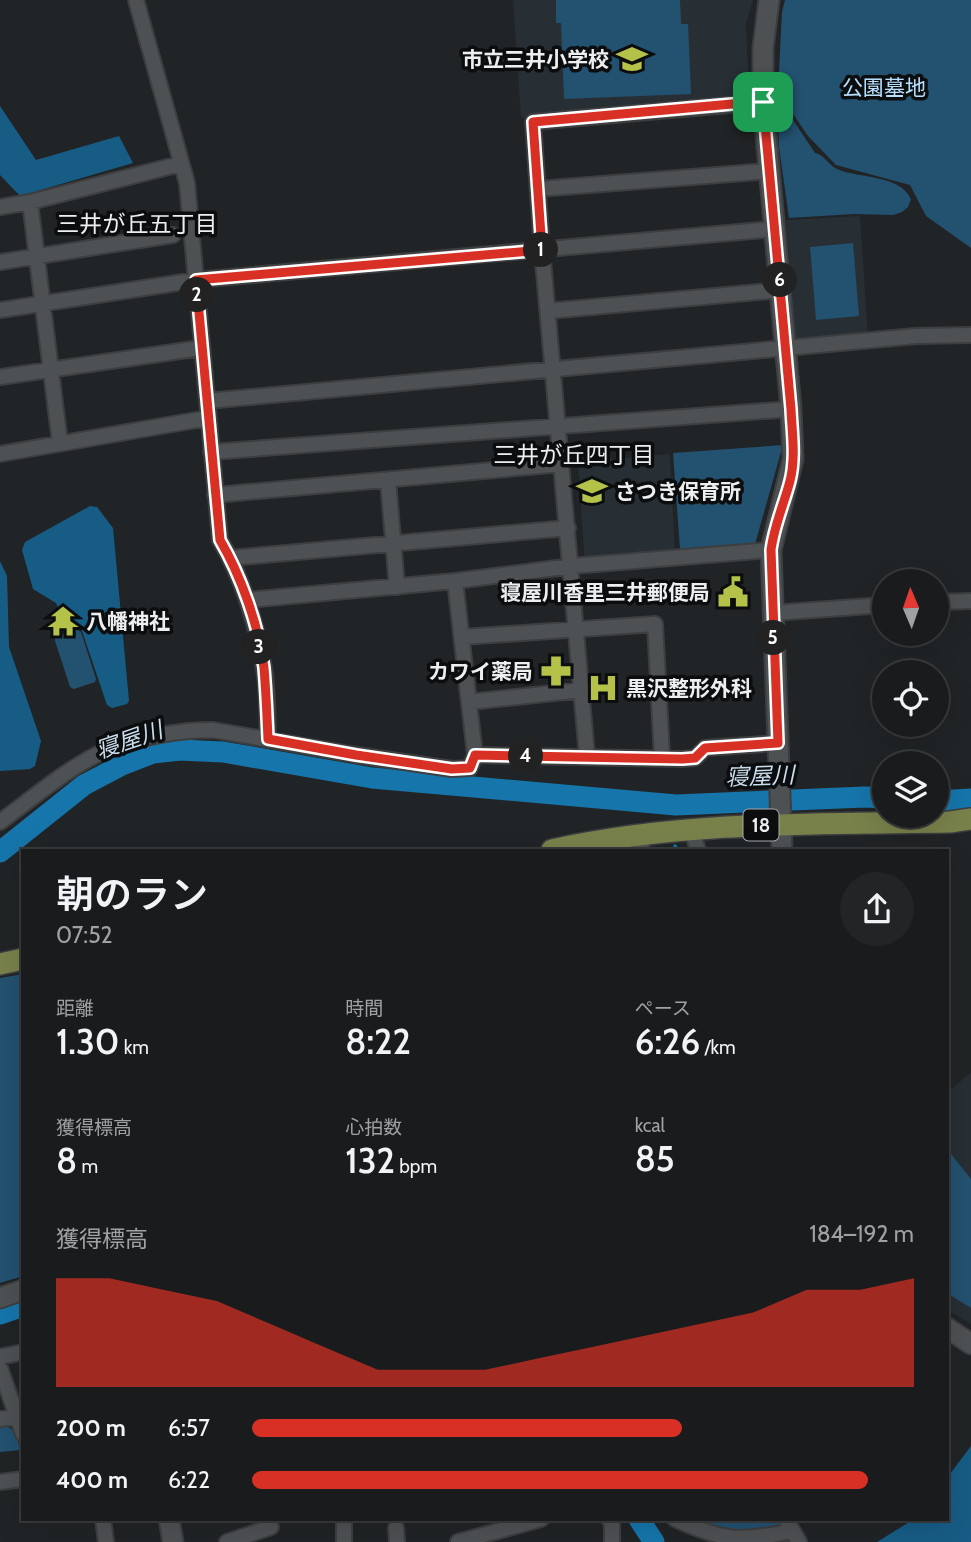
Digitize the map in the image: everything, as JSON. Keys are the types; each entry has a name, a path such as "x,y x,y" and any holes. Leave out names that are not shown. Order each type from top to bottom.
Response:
{"main road":[{"name":"18","path":"578,847 641,843 691,828 782,818 950,822 971,819"},
{"path":"0,964 21,959"}],"street":[{"path":"136,0 187,183 220,540 247,600 263,665 268,739"},
{"path":"769,0 763,48 763,102 786,348 793,459 771,550 782,849"},
{"path":"587,756 533,122 763,102"},
{"path":"0,206 30,202 180,164"},
{"path":"538,188 769,171"},
{"path":"30,202 60,443"},
{"path":"0,310 196,280 774,229"},
{"path":"0,262 173,235"},
{"path":"548,311 781,290"},
{"path":"207,401 916,336 971,335"},
{"path":"0,377 201,348"},
{"path":"211,452 791,409"},
{"path":"0,454 208,418"},
{"path":"215,495 562,464"},
{"path":"388,480 397,587"},
{"path":"230,558 568,528"},
{"path":"247,600 455,581 572,566 771,550"},
{"path":"0,822 89,759 107,750 139,740 193,730 213,730 452,769 470,768 475,755 455,581"},
{"path":"949,602 971,601"},
{"path":"772,612 872,606"},
{"path":"462,637 655,624 662,757"},
{"path":"469,702 582,690"},
{"path":"475,755 695,758 705,748 778,743"},
{"path":"691,828 698,849"},
{"path":"0,1298 21,1291"},
{"path":"949,1329 971,1344"},
{"path":"0,1357 21,1352"},
{"path":"0,1368 20,1417 0,1419"},
{"path":"0,1482 21,1479"},
{"path":"103,1521 106,1542"},
{"path":"169,1521 173,1542"},
{"path":"227,1542 271,1521 273,1542"},
{"path":"341,1542 344,1521"},
{"path":"458,1542 534,1521"},
{"path":"610,1521 612,1542"},
{"path":"680,1521 731,1541 755,1541 792,1531"}],"shaded area":[{"name":"市立三井小学校","path":"513,0 753,0 746,24 749,95 521,118"},
{"path":"0,106 36,160 119,136 133,163 20,196 0,175"},
{"path":"860,216 868,338 796,343 786,220"},
{"path":"670,454 675,558 585,566 578,462"},
{"path":"90,506 97,507 113,528 129,701 112,708 107,705 81,628 67,626 56,603 33,589 22,550 25,542"},
{"path":"0,561 7,576 9,647 41,741 35,766 30,769 0,771"},
{"path":"971,1072 971,1324 949,1310 949,1091"},
{"path":"971,1446 971,1542 877,1542 911,1521 949,1521 949,1475"}],"green space":[{"path":"556,0 680,0 681,24 688,24 691,94 564,99 561,23 556,23"},
{"name":"公園墓地","path":"785,0 971,0 971,248 926,216 910,185 836,165 808,136 778,92"},
{"path":"779,99 815,153 837,169 898,185 911,199 908,207 893,215 854,214 789,218 779,147"},
{"path":"853,243 859,316 816,320 810,247"},
{"path":"783,445 755,544 680,549 673,453"},
{"path":"76,629 81,632 96,679 95,682 74,689 70,687 55,638"},
{"path":"21,974 21,1277 0,1283 0,978"},
{"path":"949,1152 971,1179 971,1308 949,1294"},
{"path":"0,1426 7,1426 14,1431 21,1450 0,1452"},
{"path":"694,1521 781,1521 784,1527 747,1537"}],"waterway":[{"name":"寝屋川","path":"0,852 84,785 122,765 153,753 180,750 223,752 372,778 676,805 872,797"},
{"name":"寝屋川","path":"949,800 971,799"},
{"path":"0,1314 21,1307"},
{"path":"640,1521 654,1542"}],"place":[{"name":"市立三井小学校","path":"632,59"},
{"name":"さつき保育所","path":"592,491"},
{"name":"寝屋川香里三井郵便局","path":"733,592"},
{"name":"八幡神社","path":"63,621"},
{"name":"カワイ薬局","path":"556,671"},
{"name":"黒沢整形外科","path":"603,688"}],"district":[{"name":"三井が丘五丁目","path":"137,224"},
{"name":"三井が丘四丁目","path":"574,455"}],"route":[{"path":"763,102 791,409 793,459 771,550 778,743 705,748 695,758 682,759 475,755 470,768 452,769 268,739 263,665 249,606 220,540 196,280 542,250 533,122 763,102"}]}
